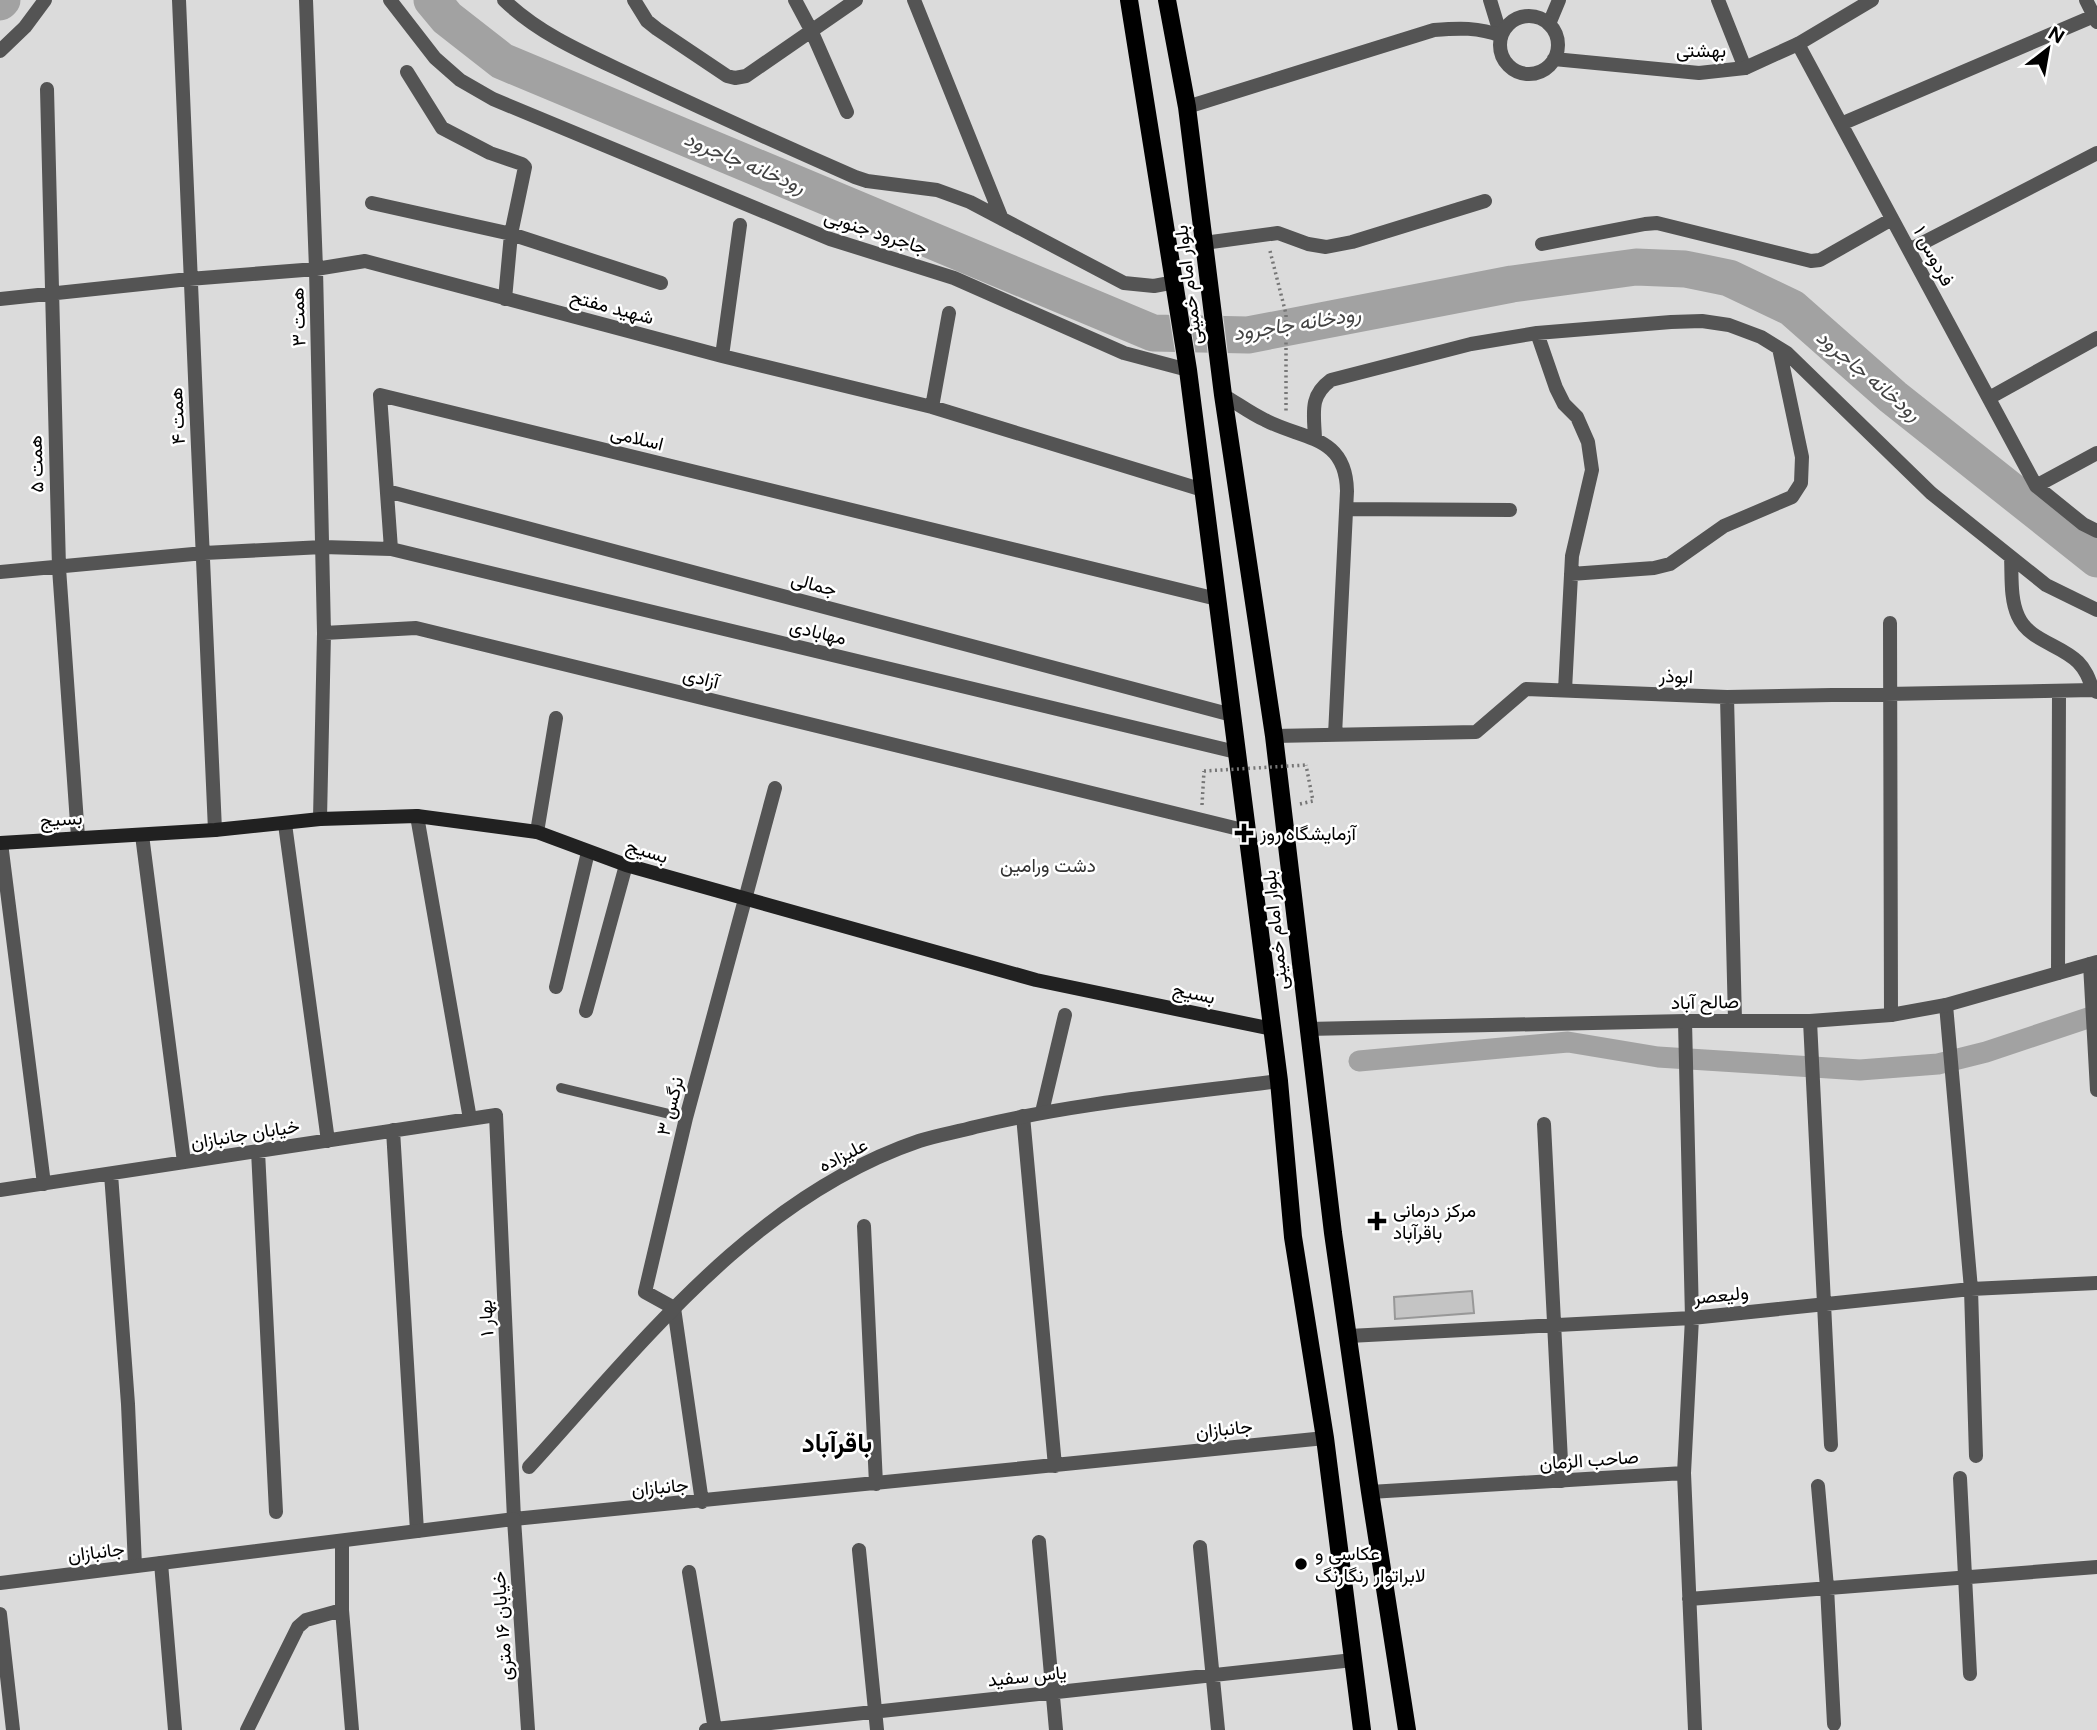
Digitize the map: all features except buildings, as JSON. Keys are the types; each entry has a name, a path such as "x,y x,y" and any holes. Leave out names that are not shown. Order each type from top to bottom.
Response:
{"main road":[{"name":"بلوار امام خمینی","path":"1129,0 1188,370 1279,1081 1293,1237 1325,1438 1362,1730"},
{"name":"بلوار امام خمینی","path":"1167,0 1186,107 1223,395 1274,736 1333,1233 1407,1730"},
{"name":"بسیج","path":"1,843 215,830 320,820 417,816 537,832 625,865 1036,980 1272,1029"}],"street":[{"path":"0,51 25,27 45,0"},
{"name":"همت ۴","path":"179,0 215,830"},
{"name":"همت ۳","path":"306,0 316,269 324,633"},
{"name":"جاجرود جنوبی","path":"390,0 435,58 460,79 493,99 830,239 954,278 1124,353 1188,370"},
{"path":"505,0 512,8 566,44 855,177 937,190 970,202 1124,283 1154,286 1175,282"},
{"path":"634,0 647,21 657,29 727,76 735,78 746,76 856,0"},
{"path":"795,0 847,112"},
{"path":"914,0 1002,219"},
{"path":"1489,0 1501,36 1501,54 1513,69 1521,74 1540,72 1554,60 1558,41 1549,24 1531,16 1521,17 1513,20 1501,36"},
{"path":"1549,24 1559,0"},
{"path":"1718,0 1745,68"},
{"name":"بهشتی","path":"1554,60 1699,73 1745,68 1798,44 1872,0"},
{"path":"1842,124 2096,19 2086,0"},
{"path":"1186,107 1434,30 1485,29 1501,36"},
{"name":"فردوس ۱","path":"1798,44 2036,486"},
{"path":"407,72 442,128 489,153 525,167 511,234 505,299"},
{"name":"همت ۵","path":"47,89 50,295 59,568 78,837"},
{"path":"1909,250 2097,153"},
{"path":"1204,243 1278,233 1308,244 1326,247 1352,242 1485,201"},
{"path":"372,203 511,234 661,283"},
{"path":"1542,244 1657,223 1811,261 1820,260 1892,219"},
{"path":"722,355 740,225"},
{"name":"شهید مفتح","path":"0,299 316,269 365,261 932,407 1203,490"},
{"path":"932,407 949,313"},
{"path":"1315,438 1314,398 1321,387 1331,380 1471,344 1537,332 1702,321 1729,325 1761,337 1787,353 1931,493 2046,585 2097,610"},
{"path":"1537,332 1556,388 1564,404 1577,417 1588,442 1592,470 1572,555 1565,690"},
{"path":"1989,398 2097,338"},
{"path":"1571,574 1654,568 1670,564 1724,526 1792,497 1801,483 1802,457 1779,348"},
{"name":"اسلامی","path":"391,549 380,395 1217,599"},
{"path":"1223,395 1265,420 1315,438 1329,448 1341,462 1347,479 1335,735"},
{"path":"2097,453 2036,486 2083,524 2097,531"},
{"name":"جمالی","path":"387,491 1232,715"},
{"path":"1346,509 1510,510"},
{"path":"0,572 204,553 323,547 391,549"},
{"name":"مهابادی","path":"391,549 1236,752"},
{"path":"2011,557 2014,601 2019,618 2035,637 2076,660 2095,691"},
{"path":"1890,623 1888,695 1891,1015"},
{"name":"آزادی","path":"324,633 415,628 1247,831"},
{"path":"320,820 324,633"},
{"name":"ابوذر","path":"1274,736 1476,732 1527,689 1727,697 2095,691"},
{"path":"2058,972 2059,691"},
{"path":"1727,697 1735,1020"},
{"path":"537,832 556,718"},
{"name":"نرگس ۳","path":"674,1308 645,1292 686,1118 775,788"},
{"path":"417,816 470,1118"},
{"path":"285,824 328,1140"},
{"path":"142,835 184,1163"},
{"path":"1,843 44,1184"},
{"path":"556,987 588,852"},
{"path":"586,1011 625,865"},
{"path":"2093,963 2091,1006 2097,1090"},
{"name":"صالح آباد","path":"1307,1029 1735,1020 1811,1021 1891,1015 1946,1005 2093,963"},
{"path":"1946,1005 1971,1289 1976,1456"},
{"path":"1042,1112 1065,1015"},
{"path":"1685,1021 1692,1318 1684,1473 1695,1730"},
{"path":"1811,1021 1832,1445"},
{"name":"علیزاده","path":"529,1467 674,1308 746,1242 812,1193 866,1163 919,1141 1042,1112 1279,1081"},
{"name":"خیابان جانبازان","path":"0,1191 496,1115"},
{"name":"بهار ۱","path":"496,1115 514,1519"},
{"path":"1023,1116 1055,1466"},
{"path":"1544,1124 1562,1481"},
{"path":"393,1130 417,1531"},
{"path":"258,1151 276,1513"},
{"path":"111,1174 128,1404 135,1566"},
{"path":"864,1226 876,1484"},
{"name":"ولیعصر","path":"1349,1336 1692,1318 1971,1289 2097,1283"},
{"path":"674,1308 702,1502"},
{"name":"جانبازان","path":"0,1583 514,1519 1325,1438"},
{"name":"صاحب الزمان","path":"1370,1492 1684,1473"},
{"path":"1960,1478 1970,1674"},
{"path":"1818,1486 1827,1587 1833,1724"},
{"name":"خیابان ۱۶ متری","path":"514,1519 528,1730"},
{"path":"342,1541 342,1610 352,1730"},
{"path":"1039,1542 1056,1730"},
{"path":"1200,1547 1218,1730"},
{"path":"859,1550 877,1730"},
{"path":"161,1563 175,1730"},
{"path":"1689,1599 2097,1567"},
{"path":"689,1572 712,1730"},
{"path":"247,1730 298,1627 306,1620 342,1610"},
{"path":"0,1614 13,1730"},
{"name":"یاس سفید","path":"712,1730 1353,1660"}],"lane":[{"path":"561,1088 686,1118"}],"path":[{"path":"1265,234 1286,314 1285,428"},
{"path":"1202,802 1204,771 1306,765 1313,801"}],"green space":[{"name":"دشت ورامین","path":"0,0 2097,0 2097,1730 0,1730"}],"waterway":[{"name":"رودخانه جاجرود","path":"432,0 447,18 502,61 1153,333 1248,335 1512,284 1636,267 1685,269 1729,278 1792,308 1893,397 2097,559"},
{"path":"1359,1061 1568,1042 1658,1057 1860,1070 1938,1064 1986,1052 2097,1015"}],"place":[{"name":"آزمایشگاه روز","path":"1244,833"},
{"name":"مرکز درمانی باقرآباد","path":"1377,1221"},
{"name":"عکاسی و لابراتوار رنگارنگ","path":"1301,1564"}],"district":[{"name":"باقرآباد","path":"837,1443"}]}
